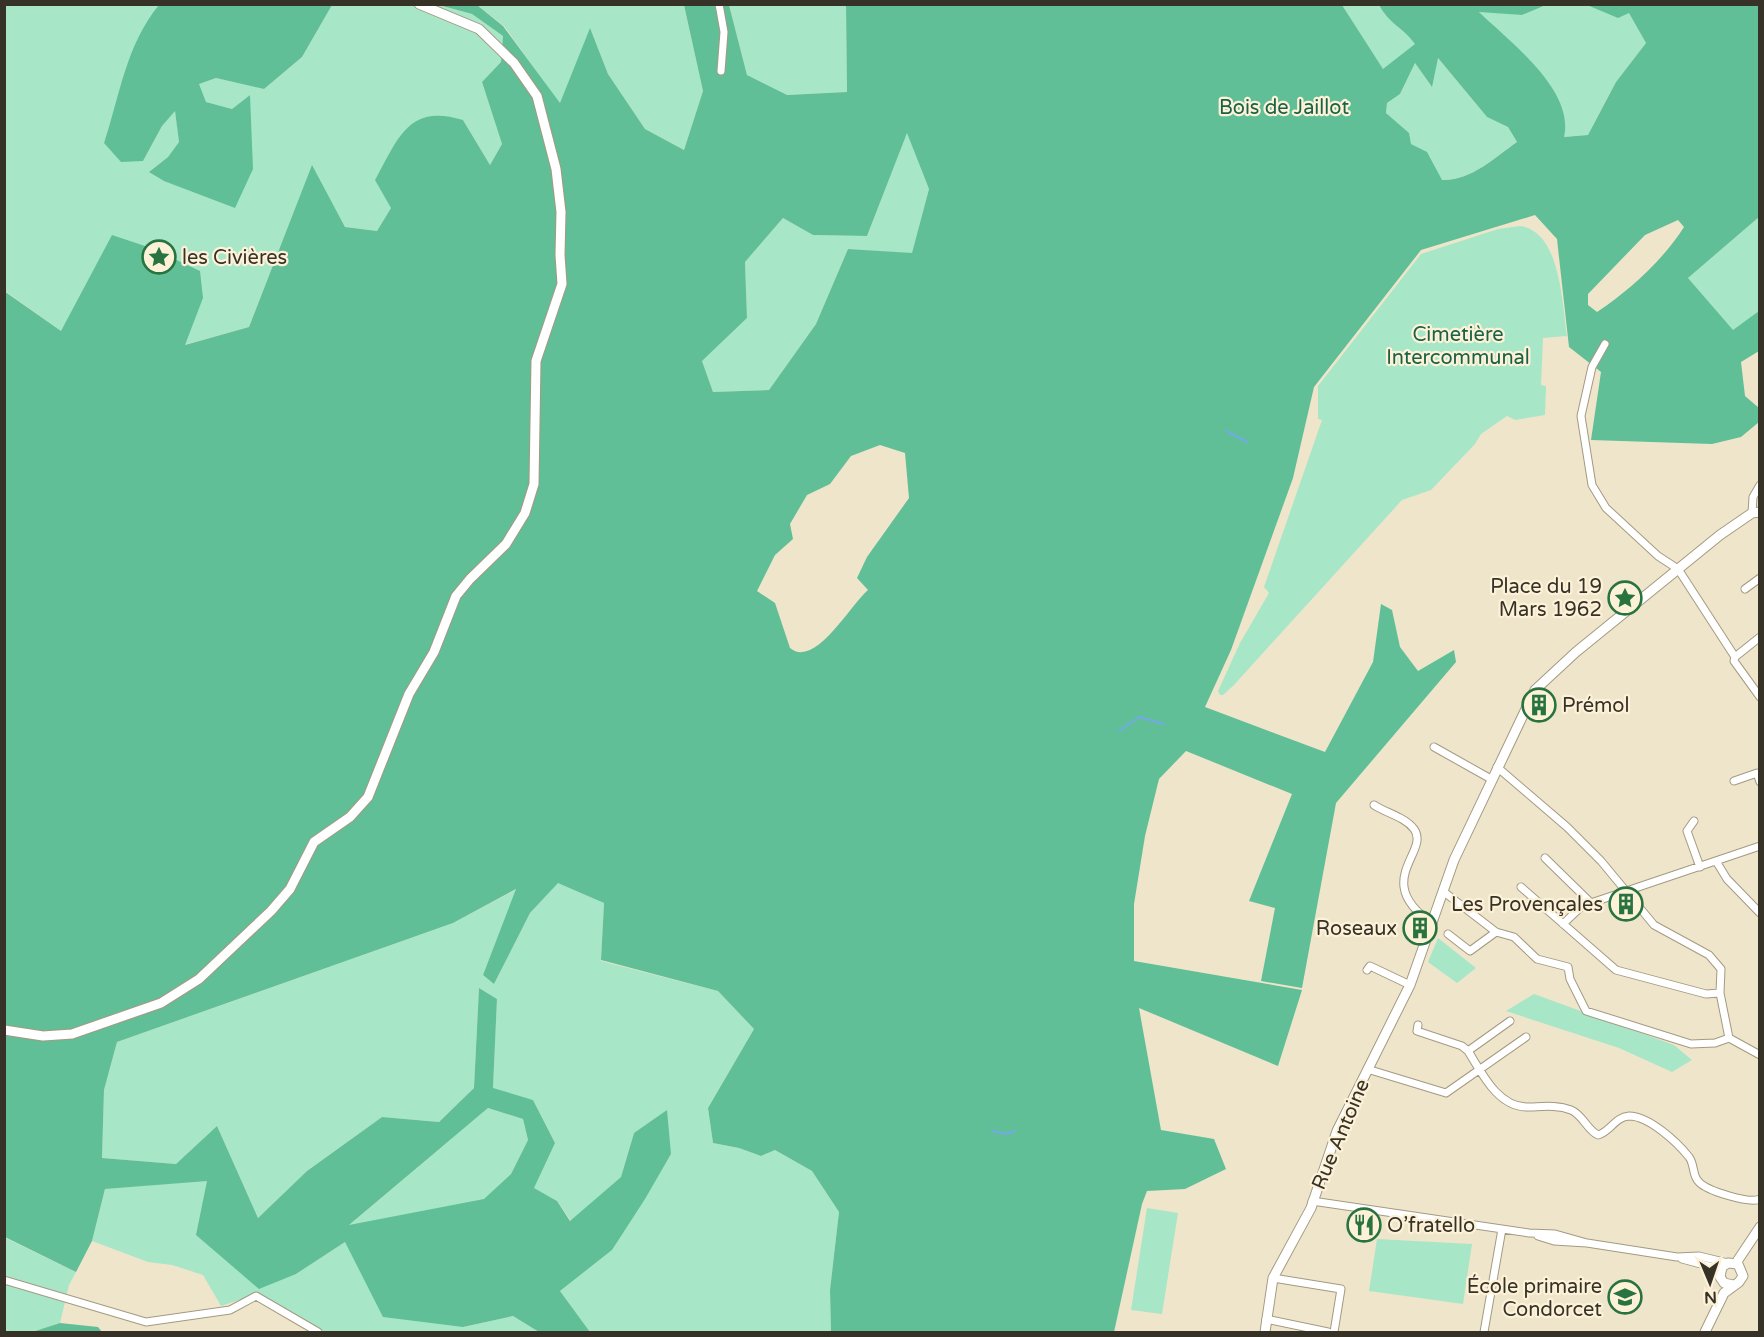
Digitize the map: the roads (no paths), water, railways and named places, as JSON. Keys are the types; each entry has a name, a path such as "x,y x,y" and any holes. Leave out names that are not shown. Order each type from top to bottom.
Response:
{"street":[{"path":"4,1030 43,1036 80,1032 161,1004 182,992 208,972 282,900 312,845 325,832 350,818 368,797 409,694 437,646 456,596 506,544 525,513 534,484 536,361 562,284 560,190 537,96 520,71 485,32 419,4"},
{"path":"719,4 724,32 721,71"},
{"path":"1605,344 1592,367 1581,416 1592,485 1606,508 1658,556 1678,569 1725,646 1735,657 1734,661 1743,676 1760,697"},
{"path":"1756,512 1753,497 1760,485"},
{"name":"Rue Antoine","path":"1265,1332 1273,1278 1312,1201 1336,1131 1410,985 1454,860 1535,690 1576,652 1678,569 1756,512"},
{"path":"1745,589 1760,578"},
{"path":"1735,657 1760,637"},
{"path":"1434,747 1491,779"},
{"path":"1497,766 1568,827 1601,861 1654,925 1708,955 1721,969 1720,993 1729,1038"},
{"path":"1734,781 1756,773 1760,782"},
{"path":"1374,806 1405,821 1415,830 1418,842 1402,878 1411,904 1433,924"},
{"path":"1694,821 1687,831 1700,867"},
{"path":"1563,924 1582,906 1760,846"},
{"path":"1545,858 1591,903"},
{"path":"1716,861 1727,879 1760,913"},
{"path":"1521,887 1616,970 1706,994 1720,993"},
{"path":"1444,892 1496,933 1514,937 1537,959 1568,967 1570,979 1586,1011 1691,1044 1715,1043 1729,1038 1760,1055"},
{"path":"1448,934 1470,951 1496,933"},
{"path":"1366,970 1370,966 1410,985"},
{"path":"1468,1051 1510,1021"},
{"path":"1418,1025 1417,1031 1462,1046 1468,1051 1500,1097 1511,1104 1528,1107 1536,1104 1570,1110 1579,1114 1593,1133 1598,1135 1622,1118 1640,1118 1660,1130 1688,1156 1695,1176 1704,1186 1754,1202 1760,1199"},
{"path":"1367,1068 1439,1093 1452,1090 1526,1037"},
{"path":"1312,1201 1529,1233 1554,1241 1587,1243 1677,1257 1712,1267 1720,1277 1733,1285"},
{"path":"1735,1265 1760,1227"},
{"path":"1484,1332 1502,1229"},
{"path":"1703,1332 1714,1306 1722,1267 1735,1265 1760,1239"},
{"path":"1677,1257 1699,1256 1735,1265 1742,1279 1724,1293 1703,1332"},
{"path":"1273,1278 1341,1289 1334,1332"},
{"path":"4,1280 146,1322 230,1310 256,1296 318,1332"},
{"path":"1266,1319 1328,1332"}],"waterway":[{"path":"1226,431 1247,442"},
{"path":"1119,731 1139,717 1164,724"},
{"path":"992,1131 1007,1134 1015,1131"}],"place":[{"name":"les Civières","path":"159,257"},
{"name":"Place du 19 Mars 1962","path":"1625,598"},
{"name":"Prémol","path":"1539,705"},
{"name":"Les Provençales","path":"1626,904"},
{"name":"Roseaux","path":"1420,928"},
{"name":"O’fratello","path":"1364,1225"},
{"name":"École primaire Condorcet","path":"1625,1297"}],"park label":[{"name":"Bois de Jaillot","path":"1284,107"},
{"name":"Cimetière Intercommunal","path":"1458,346"}]}
